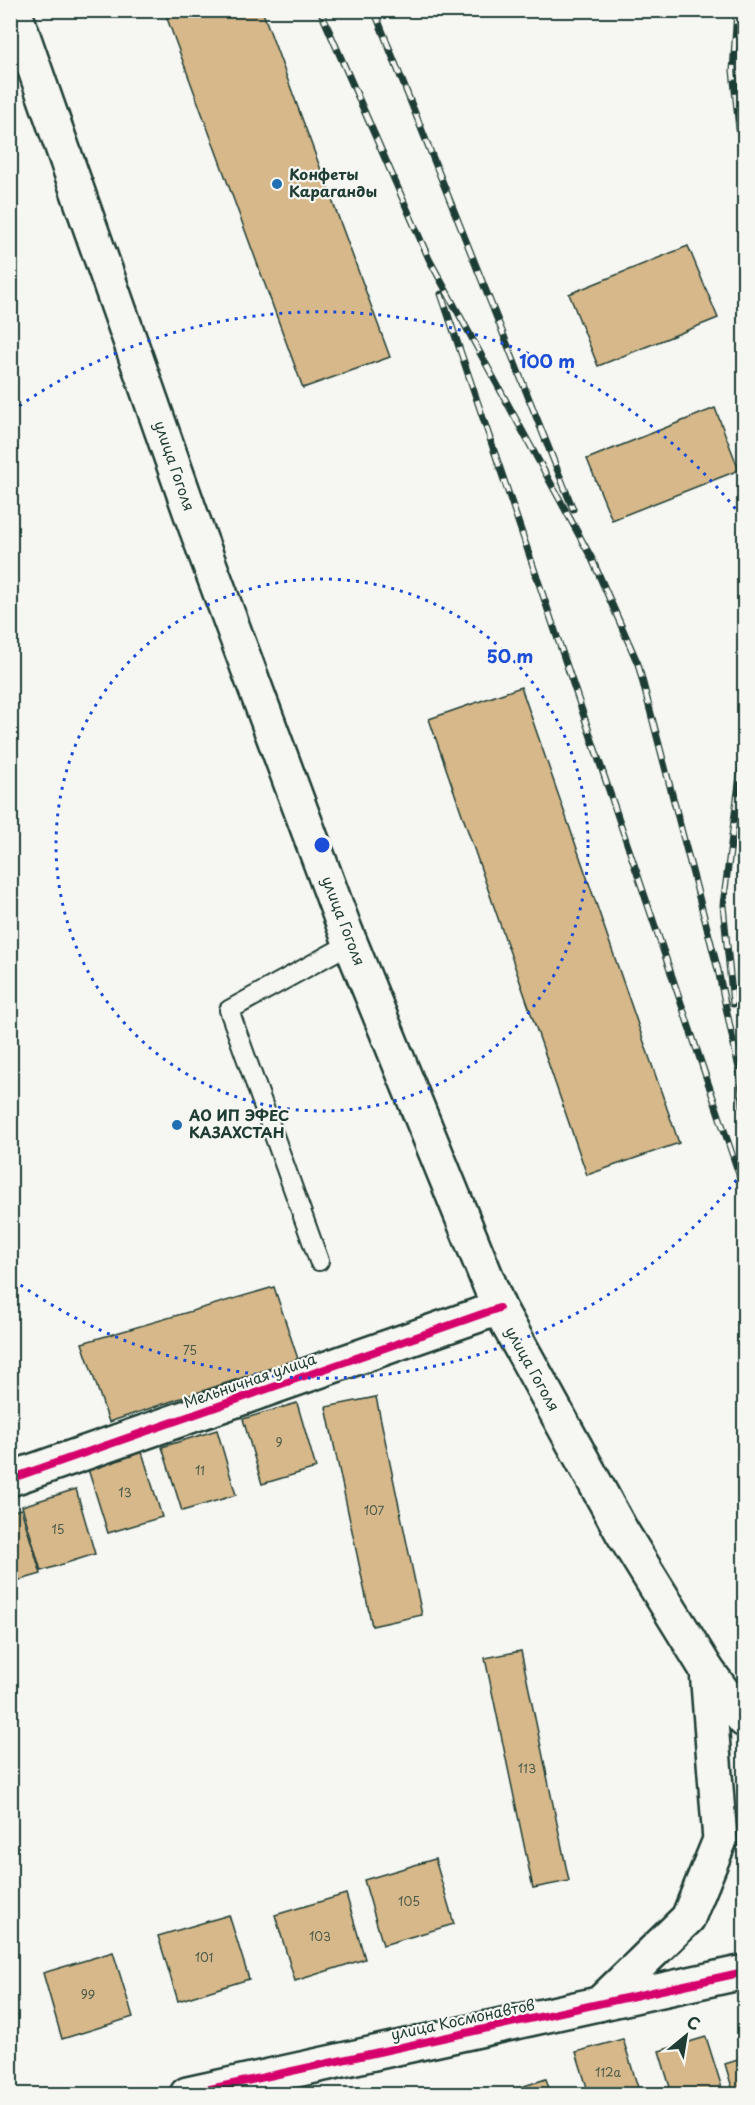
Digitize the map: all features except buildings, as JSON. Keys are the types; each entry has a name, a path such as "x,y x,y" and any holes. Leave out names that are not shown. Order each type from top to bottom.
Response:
{"main road":[{"name":"улица Гоголя","path":"14,10 193,519 351,943 499,1308 622,1532 707,1670 744,1720"},
{"name":"Мельничная улица","path":"10,1479 499,1308"},
{"path":"707,1670 744,1704"},
{"path":"599,2004 688,1918 720,1840 707,1670"},
{"name":"улица Космонавтов","path":"187,2094 744,1972"}],"lane":[{"path":"319,1262 229,1010 351,943"}],"railway":[{"path":"320,10 429,259 592,559 638,664 718,970 741,1078"},
{"path":"374,10 573,509"},
{"path":"737,10 733,71 744,178"},
{"path":"441,294 744,1189"},
{"path":"733,1004 723,905 744,745"},
{"path":"740,1070 744,1117"}],"cycle path":[{"path":"10,1479 499,1308"},
{"path":"187,2094 744,1972"}],"place":[{"name":"Конфеты Караганды","path":"277,184"},
{"name":"АО ИП ЭФЕС КАЗАХСТАН","path":"177,1125"}]}
